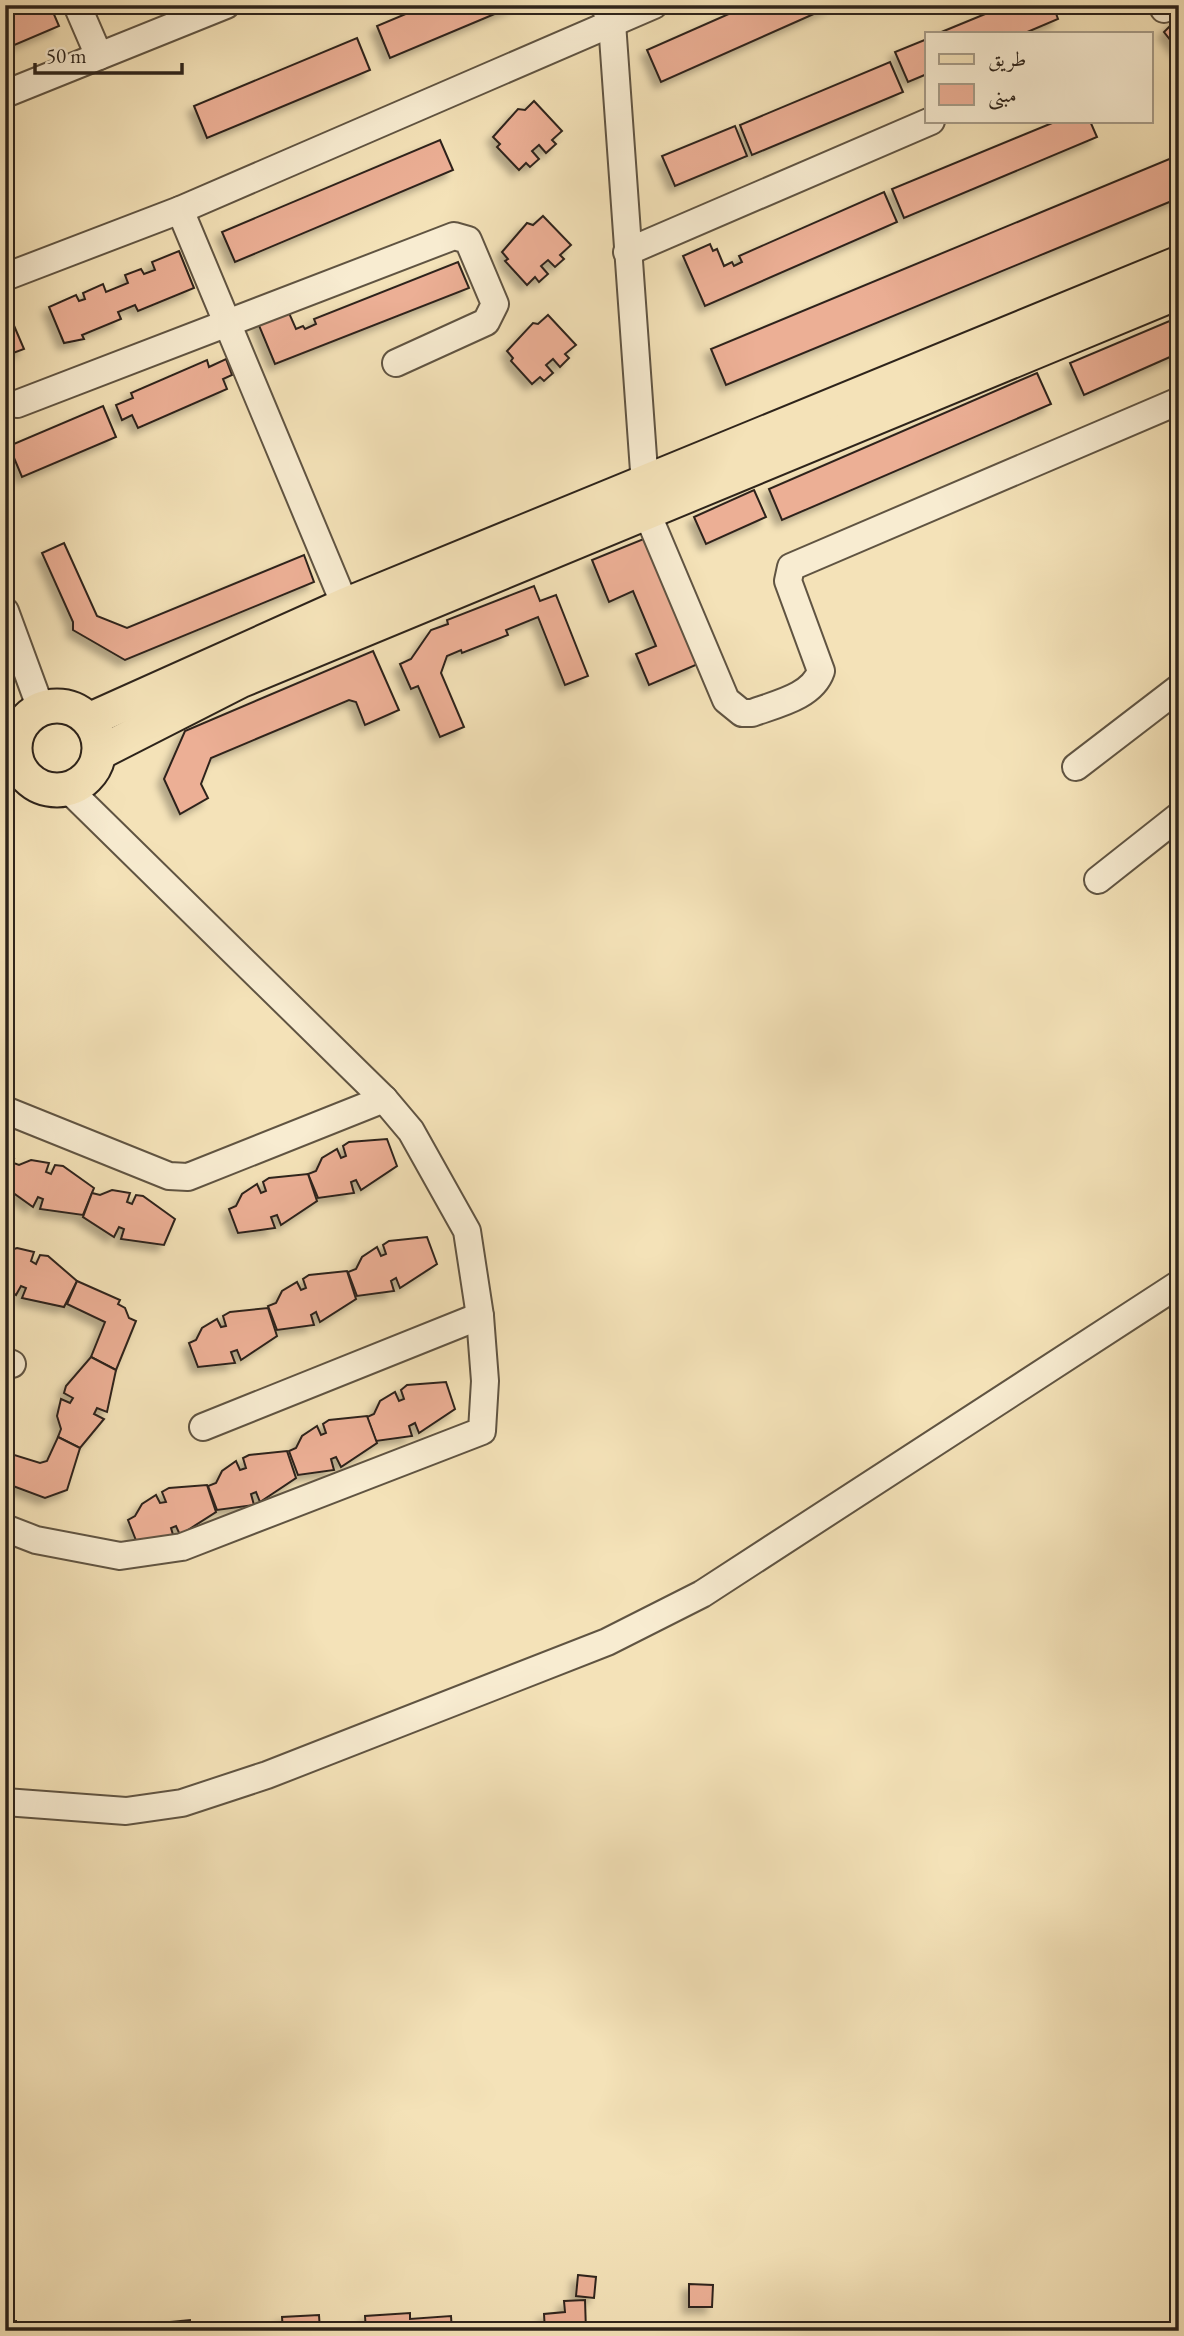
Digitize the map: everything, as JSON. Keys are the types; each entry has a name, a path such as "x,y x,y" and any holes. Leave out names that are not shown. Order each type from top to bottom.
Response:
{"main road":[{"path":"99,753 240,681 1179,263"},
{"path":"89,720 345,605 646,498 1179,292"},
{"path":"61,706 89,720 99,742 99,753 89,776 68,789 48,790 14,771 15,743 23,722 41,709 61,706"}],"street":[{"path":"77,5 99,57"},
{"path":"5,94 226,5"},
{"path":"5,277 180,210 608,14 654,5"},
{"path":"608,14 646,498 726,700 742,713 752,713 807,691 817,682 821,671 788,581 791,567 1179,401"},
{"path":"627,252 928,122"},
{"path":"180,210 345,605"},
{"path":"17,404 454,236 468,240 495,303 492,314 486,322 396,363"},
{"path":"5,611 41,709"},
{"path":"1076,767 1179,688"},
{"path":"5,1528 36,1540 120,1556 182,1547 482,1431 485,1381 480,1316 467,1231 411,1131 384,1099 68,789"},
{"path":"1098,880 1179,816"},
{"path":"5,1110 169,1176 188,1177 384,1099"},
{"path":"5,1802 126,1811 182,1803 267,1775 607,1642 702,1594 1179,1284"},
{"path":"203,1427 480,1316"}],"building":[{"path":"16,5 50,5 59,26 5,49 5,10"},
{"path":"427,5 516,5 390,58 377,26"},
{"path":"749,5 834,5 661,82 647,50"},
{"path":"1007,5 1053,5 1058,19 1027,32 941,32"},
{"path":"1179,17 1179,51 1164,32"},
{"path":"357,38 370,70 207,138 194,106"},
{"path":"925,40 925,75 908,82 895,52"},
{"path":"890,62 903,92 752,155 740,125"},
{"path":"534,101 562,131 552,140 556,144 546,153 539,145 532,151 539,159 530,167 526,163 519,170 497,147 500,144 493,137 518,109 525,110"},
{"path":"1055,122 1090,122 1097,137 904,218 892,189"},
{"path":"735,126 747,156 675,186 662,156"},
{"path":"440,140 453,170 235,262 222,232"},
{"path":"1179,155 1179,198 726,385 711,349"},
{"path":"884,192 897,222 705,306 683,256 710,244 713,251 717,249 724,266 732,262 734,266 742,262 739,256"},
{"path":"543,216 571,245 560,255 564,259 555,267 548,260 541,266 548,274 539,282 535,277 527,285 505,261 508,259 502,252 527,223 533,225"},
{"path":"179,251 194,288 138,311 135,305 118,312 121,319 82,335 84,339 64,343 49,307 76,295 79,301 85,299 83,293 103,284 106,292 128,283 125,275 141,269 144,274 155,270 152,262"},
{"path":"458,262 469,288 275,364 255,316 289,313 296,329 303,326 305,329 316,324 314,319"},
{"path":"548,315 576,345 565,354 569,358 560,367 553,359 546,365 553,373 544,381 540,377 532,384 511,361 513,358 507,351 533,323 538,324"},
{"path":"1179,317 1179,353 1084,395 1070,363"},
{"path":"12,321 24,349 5,356 5,324"},
{"path":"226,359 232,375 223,379 227,389 138,428 132,415 122,420 116,405 133,398 131,393 207,360 209,367"},
{"path":"1037,373 1051,404 782,520 769,489"},
{"path":"103,406 116,437 22,477 9,446"},
{"path":"754,490 766,517 706,544 694,517"},
{"path":"646,538 698,664 649,685 636,654 656,646 633,591 609,602 592,560"},
{"path":"64,543 97,616 127,628 304,555 314,582 125,660 73,630 73,622 42,553"},
{"path":"534,586 540,601 556,595 588,676 565,685 538,617 506,630 508,635 447,656 441,673 464,727 440,737 418,686 411,689 400,664 411,659 431,630 448,624 447,620"},
{"path":"373,651 399,710 365,725 356,702 349,700 211,758 201,784 208,798 180,814 164,779 185,731"},
{"path":"387,1139 397,1166 361,1190 356,1180 351,1182 354,1193 318,1198 308,1174 316,1171 322,1158 337,1149 341,1158 346,1156 343,1146 349,1142"},
{"path":"5,1154 14,1159 5,1176"},
{"path":"31,1160 49,1163 46,1172 51,1174 55,1165 63,1166 94,1188 83,1215 40,1209 43,1199 38,1197 33,1207 5,1187 11,1162 19,1165"},
{"path":"308,1174 317,1201 281,1225 277,1215 271,1217 275,1228 238,1233 229,1209 236,1206 242,1194 257,1184 261,1193 266,1191 263,1182 269,1178"},
{"path":"112,1190 130,1193 127,1202 132,1204 136,1195 143,1196 175,1219 164,1245 121,1239 124,1229 119,1227 114,1237 83,1217 92,1193 100,1195"},
{"path":"427,1237 437,1264 400,1288 396,1278 391,1281 394,1291 357,1296 348,1272 356,1269 362,1257 377,1247 381,1256 386,1254 383,1245 389,1241"},
{"path":"17,1248 34,1252 31,1261 36,1264 40,1255 48,1256 77,1281 64,1307 22,1298 26,1288 21,1286 16,1295 5,1287 5,1252"},
{"path":"347,1271 356,1299 320,1322 316,1312 311,1315 314,1325 277,1330 268,1306 276,1303 282,1291 297,1282 301,1290 306,1288 303,1279 309,1275"},
{"path":"77,1281 120,1300 118,1304 125,1308 129,1318 136,1321 116,1370 91,1357 105,1322 67,1304"},
{"path":"268,1308 277,1336 241,1360 237,1350 231,1352 235,1363 198,1367 189,1343 196,1340 202,1328 217,1319 221,1327 226,1326 223,1316 230,1312"},
{"path":"91,1357 116,1370 107,1412 97,1408 94,1414 104,1419 80,1448 58,1437 61,1429 57,1416 61,1399 70,1403 73,1398 64,1393 66,1386"},
{"path":"446,1382 455,1409 419,1433 415,1423 409,1426 412,1436 376,1441 367,1417 374,1414 380,1401 395,1392 399,1401 404,1399 401,1390 407,1385"},
{"path":"367,1416 377,1443 341,1467 336,1457 331,1459 334,1470 298,1475 289,1451 296,1448 302,1436 317,1426 321,1435 326,1433 323,1424 329,1420"},
{"path":"58,1437 80,1448 67,1490 45,1498 5,1483 8,1453 40,1463 47,1461"},
{"path":"287,1451 296,1478 260,1502 256,1492 251,1494 254,1505 217,1510 208,1486 216,1483 222,1471 236,1461 240,1470 246,1468 243,1458 249,1455"},
{"path":"207,1485 216,1512 180,1535 176,1526 171,1528 174,1538 137,1543 128,1520 135,1516 142,1504 156,1495 160,1503 166,1502 162,1492 169,1488"},
{"path":"578,2275 596,2277 594,2298 576,2296"},
{"path":"689,2284 713,2285 712,2307 689,2307"},
{"path":"585,2300 586,2331 545,2331 544,2314 565,2312 564,2301"},
{"path":"410,2313 410,2319 451,2316 452,2331 366,2331 365,2316"},
{"path":"319,2315 320,2331 283,2331 282,2317"},
{"path":"190,2320 191,2331 151,2331 150,2324"},
{"path":"16,2321 16,2328 60,2325 61,2331 5,2331 5,2322"}]}
